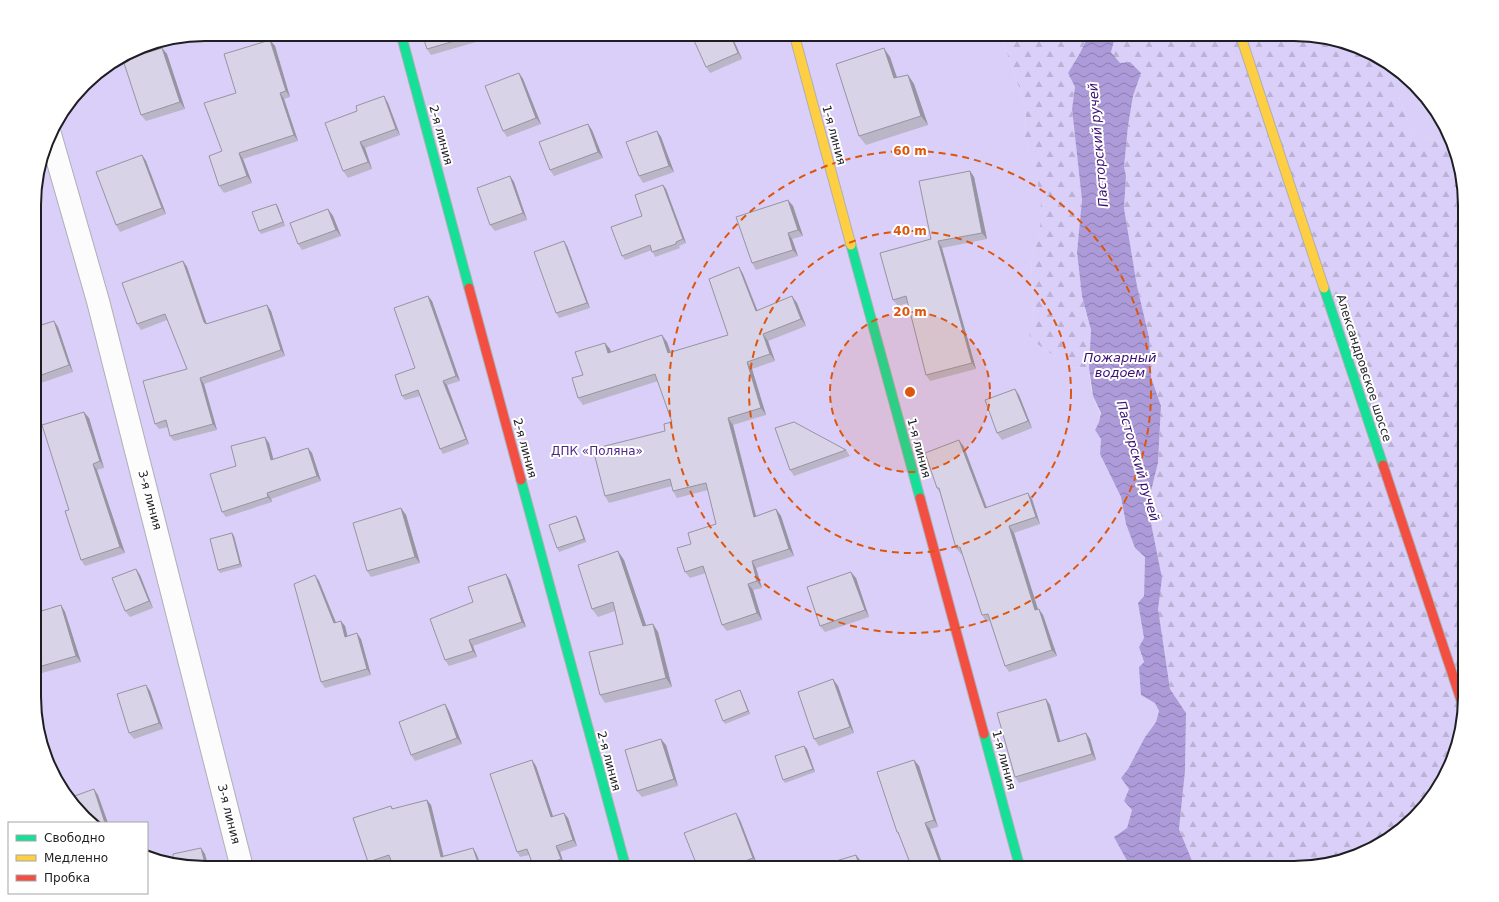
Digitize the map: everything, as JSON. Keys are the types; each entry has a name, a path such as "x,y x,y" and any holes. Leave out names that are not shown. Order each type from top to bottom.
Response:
{"street":[{"name":"2-я линия","path":"403,41 624,861"},
{"name":"1-я линия","path":"796,41 1018,861"},
{"name":"Александровское шоссе","path":"1242,41 1458,691"},
{"name":"3-я линия","path":"53,143 98,301 240,861"}],"green space":[{"name":"ДПК «Поляна»","path":"194,41 1002,41 1026,107 1025,139 1036,171 1041,206 1040,236 1031,257 1034,318 1029,334 1034,342 1070,367 1089,368 1092,393 1100,412 1100,419 1095,430 1101,439 1100,454 1121,497 1126,524 1135,548 1145,556 1144,596 1138,604 1144,638 1139,647 1159,711 1156,722 1145,737 1128,769 1121,778 1129,789 1124,801 1132,810 1127,828 1115,837 1127,861 194,861 173,858 148,851 148,822 99,822 75,797 58,770 53,760 44,729 41,708 41,194 44,173 53,142 75,105 89,89 105,75 132,58 142,53 173,44"},
{"path":"1002,41 1086,41 1068,73 1075,87 1072,109 1082,200 1077,252 1082,296 1091,330 1089,368 1070,367 1034,342 1028,334 1034,318 1031,257 1040,236 1036,171 1025,139 1026,107"},
{"path":"1114,41 1305,41 1326,44 1357,53 1390,72 1413,134 1447,144 1455,173 1458,194 1458,708 1455,729 1446,760 1441,770 1424,797 1410,813 1394,827 1367,844 1357,849 1326,858 1305,861 1192,861 1179,829 1185,771 1186,713 1170,689 1157,609 1162,578 1149,513 1151,491 1158,463 1161,406 1151,377 1149,337 1137,286 1124,208 1126,176 1124,167 1128,126 1133,96 1141,73 1120,63 1111,52"},
{"path":"1390,72 1410,89 1424,105 1436,123 1447,144 1413,134"}],"water":[{"name":"Пожарный водоем","path":"1086,41 1114,41 1111,52 1120,63 1130,62 1141,73 1133,96 1128,126 1124,167 1126,176 1124,208 1137,286 1149,337 1151,377 1161,406 1158,463 1151,491 1149,513 1162,578 1158,609 1170,689 1186,713 1185,771 1179,829 1192,861 1127,861 1114,837 1127,828 1132,810 1124,801 1129,789 1121,778 1128,769 1145,737 1156,722 1159,711 1155,703 1141,695 1139,667 1144,662 1139,647 1144,638 1138,603 1144,596 1145,557 1135,548 1126,524 1121,497 1100,454 1101,439 1095,430 1101,413 1093,396 1089,368 1091,330 1082,296 1077,252 1082,200 1072,109 1075,87 1068,73"}],"building":[{"path":"270,41 286,91 280,93 294,135 239,153 247,176 219,186 209,156 222,151 204,103 236,93 224,54"},
{"path":"424,41 455,41 427,49"},
{"path":"694,41 733,41 738,53 706,67"},
{"path":"162,48 180,102 141,115 124,63 136,56"},
{"path":"884,48 894,78 908,75 921,116 859,136 836,64"},
{"path":"519,73 536,118 503,131 485,86"},
{"path":"384,96 396,129 360,142 368,162 343,171 325,123 357,111 356,106"},
{"path":"588,124 598,152 550,170 539,142"},
{"path":"657,131 669,166 639,176 626,142"},
{"path":"142,155 162,208 116,225 96,172"},
{"path":"970,171 982,233 938,241 972,363 926,375 906,296 893,300 880,253 931,239 919,181"},
{"path":"510,176 523,213 490,225 477,188"},
{"path":"663,185 683,239 676,242 676,244 652,252 650,245 622,256 611,227 642,216 635,195"},
{"path":"788,200 798,230 788,233 793,250 752,263 736,217"},
{"path":"276,204 283,222 259,231 252,212"},
{"path":"328,209 336,230 298,244 290,223"},
{"path":"564,241 587,303 556,313 534,252"},
{"path":"183,261 206,324 267,305 281,350 200,378 213,424 170,436 166,420 155,424 143,381 187,369 165,314 137,324 122,283"},
{"path":"739,267 756,311 792,296 801,319 763,334 770,354 747,362 761,408 728,418 754,517 776,509 789,549 752,561 757,581 748,584 757,613 722,625 703,566 685,572 677,548 691,544 688,533 716,524 706,483 673,491 670,479 605,496 593,449 665,431 664,424 672,422 655,374 578,398 572,378 583,375 575,352 605,343 608,353 662,335 668,353 728,335 709,279"},
{"path":"428,296 456,376 443,381 466,439 440,449 418,390 402,396 395,375 415,368 394,308"},
{"path":"54,321 69,365 41,375 41,325"},
{"path":"1015,389 1028,421 997,433 985,400"},
{"path":"84,412 100,461 93,464 120,547 81,560 65,511 69,510 42,425"},
{"path":"794,422 846,450 790,470 775,428"},
{"path":"265,437 271,460 308,448 317,476 267,493 268,497 222,512 210,474 236,466 231,446"},
{"path":"959,440 985,508 1028,493 1036,517 1009,526 1035,610 1039,609 1052,650 1005,666 988,614 982,615 960,547 956,548 939,488 937,488 925,453"},
{"path":"401,508 415,557 367,571 353,523"},
{"path":"576,516 584,539 557,548 549,525"},
{"path":"232,533 240,564 218,570 210,539"},
{"path":"618,551 643,626 653,624 666,678 600,695 589,652 623,644 613,602 592,609 578,565"},
{"path":"136,569 149,601 125,611 112,578"},
{"path":"851,572 865,610 820,626 807,587"},
{"path":"506,574 522,622 469,640 473,651 445,660 430,619 473,602 468,587"},
{"path":"315,575 334,623 341,621 345,637 357,633 367,669 321,682 294,584"},
{"path":"61,605 76,656 41,666 41,611"},
{"path":"833,679 850,727 814,739 798,692"},
{"path":"146,685 159,723 129,733 117,694"},
{"path":"740,690 748,711 723,721 715,700"},
{"path":"1046,699 1058,742 1086,733 1092,754 1015,777 997,713"},
{"path":"445,704 457,738 411,755 399,722"},
{"path":"661,739 674,779 637,791 625,750"},
{"path":"804,746 813,769 783,780 775,756"},
{"path":"532,760 551,817 564,813 573,840 556,846 561,859 555,861 531,861 527,849 517,852 490,774"},
{"path":"914,760 934,820 925,823 939,861 909,861 897,832 877,772"},
{"path":"94,789 105,822 99,822 74,796"},
{"path":"427,800 441,857 473,848 478,861 391,861 389,855 368,861 353,818 391,806 392,809"},
{"path":"736,813 753,858 745,861 695,861 684,833"},
{"path":"201,848 204,861 173,858 173,854"},
{"path":"856,855 858,861 836,861"}],"traffic: fast":[{"path":"403,41 469,288"},
{"path":"851,245 920,498"},
{"path":"1324,288 1383,465"},
{"path":"521,480 624,861"},
{"path":"984,734 1018,861"}],"traffic: slow":[{"path":"796,41 851,245"},
{"path":"1242,41 1324,288"}],"traffic: jam":[{"path":"469,288 521,480"},
{"path":"1383,465 1458,691"},
{"path":"920,498 984,734"}],"water label":[{"name":"Пасторский ручей","path":"1098,145"},
{"name":"Пасторский ручей","path":"1138,461"}]}
